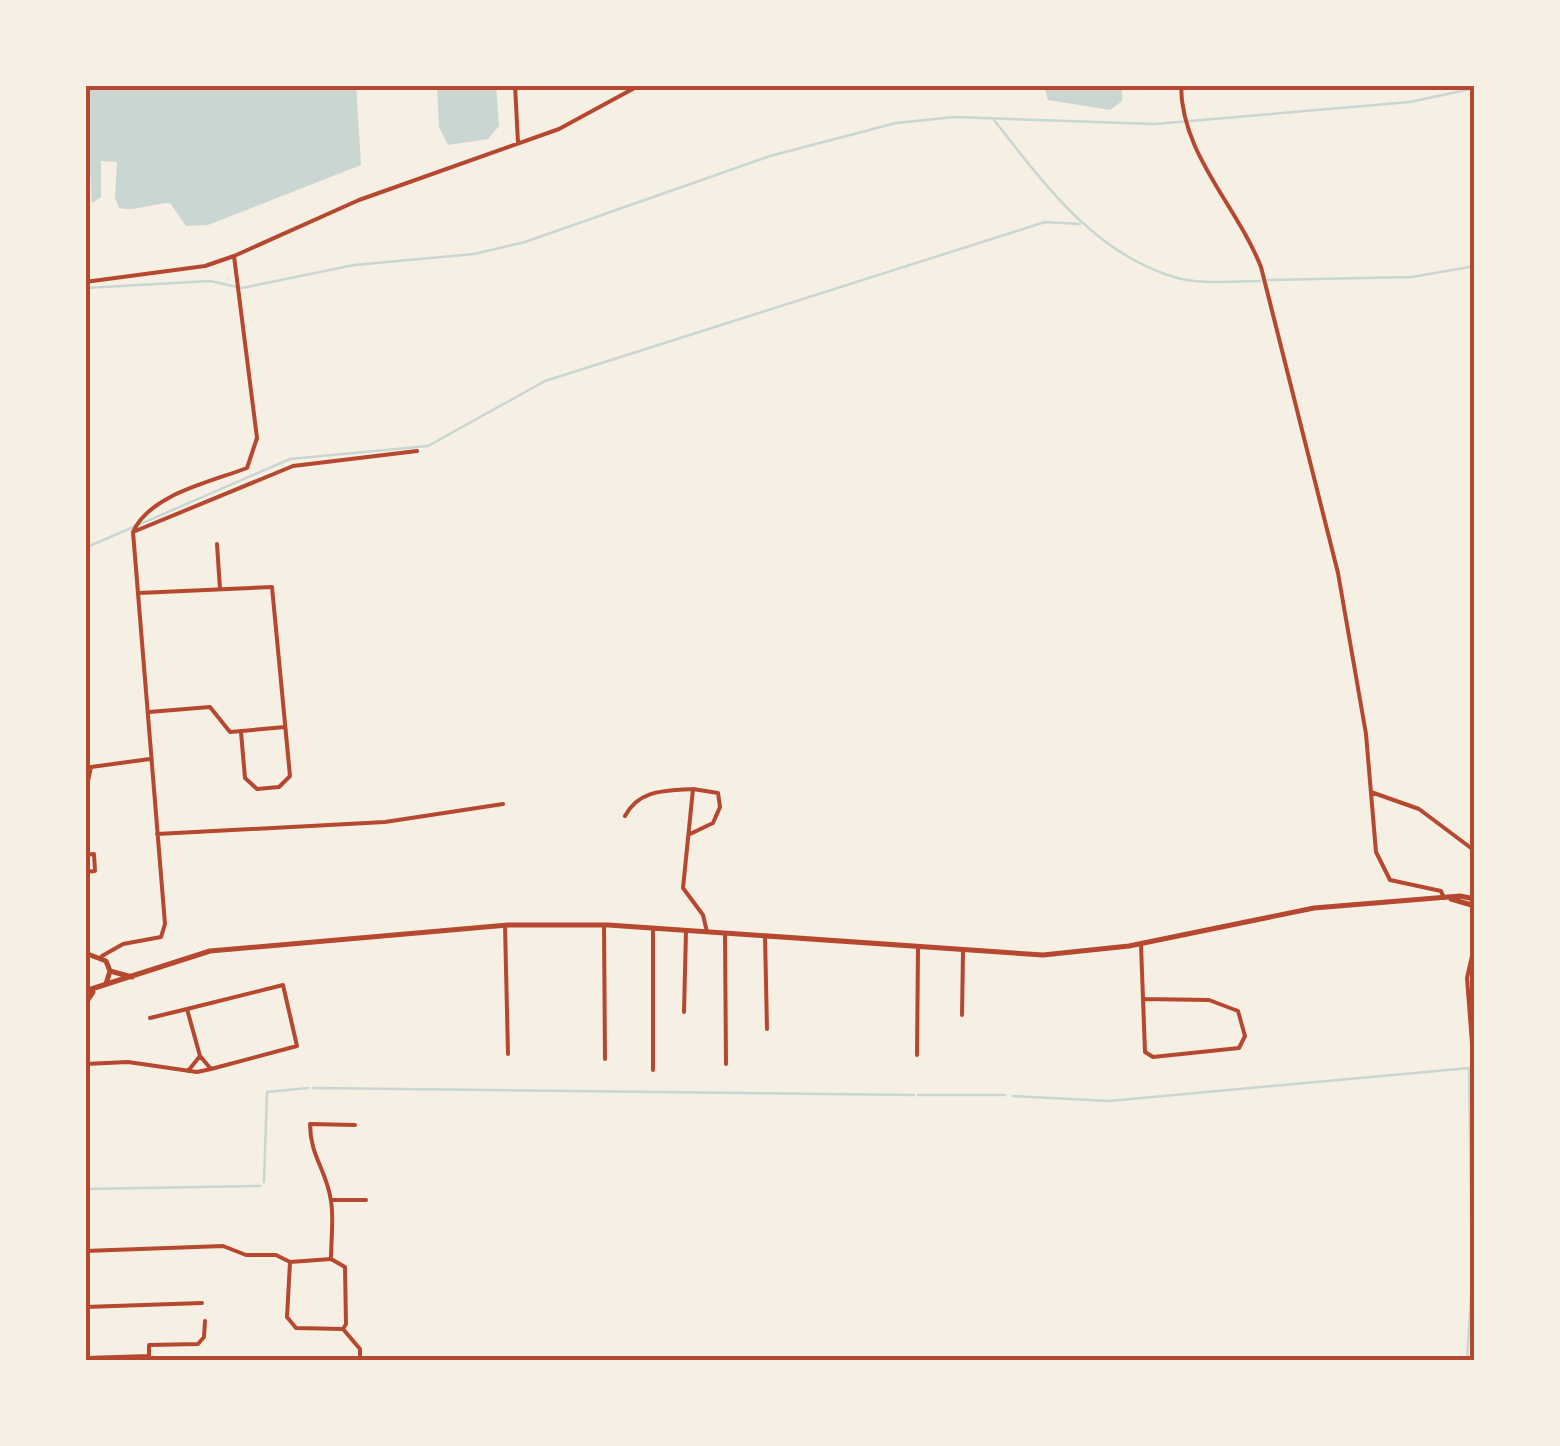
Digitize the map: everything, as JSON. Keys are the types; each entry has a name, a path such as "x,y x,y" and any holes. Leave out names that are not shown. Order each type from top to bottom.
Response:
{"main road":[{"path":"85,1004 89,992 106,984 210,950 505,925 604,925 1043,955 1141,944 1314,908 1444,898 1475,903"},
{"path":"85,953 102,956 110,970 132,976"},
{"path":"106,984 110,970"}],"street":[{"path":"514,85 518,143"},
{"path":"85,282 206,266 359,200 559,130 640,85"},
{"path":"1181,85 1186,134 1242,224 1261,267 1338,574 1383,870 1400,886 1441,891 1444,898"},
{"path":"102,956 124,944 162,937 165,924 133,532 140,518 162,503 248,468 255,455 251,372 234,256"},
{"path":"133,532 293,466 417,452"},
{"path":"218,544 220,589"},
{"path":"139,593 272,587 290,776 280,787 256,789 246,778 242,732"},
{"path":"149,712 210,707 230,732 284,727"},
{"path":"85,795 88,767 150,760"},
{"path":"625,816 632,802 653,792 692,789 718,794 720,807 714,823 690,834"},
{"path":"692,789 683,888 703,915 706,932"},
{"path":"1371,792 1408,803 1475,851"},
{"path":"158,834 385,822 504,804"},
{"path":"85,854 94,854 95,872 85,872"},
{"path":"505,925 508,1054"},
{"path":"604,925 604,1060"},
{"path":"653,928 653,1070"},
{"path":"684,1012 686,931"},
{"path":"725,934 726,1064"},
{"path":"765,936 767,1029"},
{"path":"1141,944 1145,1052 1153,1056 1226,1052 1239,1048 1246,1036 1238,1010 1226,1004 1144,999"},
{"path":"1474,946 1467,978 1475,1082"},
{"path":"917,1056 918,949"},
{"path":"962,1015 963,952"},
{"path":"85,1064 128,1062 188,1071 297,1046 283,985 150,1018"},
{"path":"187,1009 200,1056 210,1069"},
{"path":"188,1071 200,1056"},
{"path":"331,1259 331,1200 324,1170 310,1153 310,1124 355,1124"},
{"path":"331,1200 366,1200"},
{"path":"85,1251 223,1246 246,1255 276,1255 290,1262 331,1259 345,1268 343,1329 360,1349 360,1361"},
{"path":"290,1262 288,1317 296,1328 343,1329"},
{"path":"85,1307 202,1303"},
{"path":"85,1358 150,1358 149,1345 198,1344 204,1338 204,1321"},
{"path":"1474,1361 1475,1348"}],"shaded area":[{"path":"85,85 356,85 361,165 208,225 186,226 170,203 119,208 115,197 117,162 101,161 101,197 92,203"},
{"path":"437,85 496,85 499,126 488,139 448,145 439,127"},
{"path":"1122,85 1122,101 1110,110 1048,100 1044,86"}],"waterway":[{"path":"85,288 210,281 242,288 354,265 474,254 525,242 770,156 896,123 954,117 1155,124 1410,102 1475,88"},
{"path":"994,120 1051,191 1118,251 1174,277 1205,282 1260,281"},
{"path":"85,548 290,459 428,446 545,381 1045,222 1080,224"},
{"path":"1267,280 1412,277 1475,266"},
{"path":"1013,1096 1109,1101 1469,1068 1472,1279 1467,1361"},
{"path":"264,1182 267,1092 308,1088"},
{"path":"313,1088 914,1095"},
{"path":"918,1095 1005,1095"},
{"path":"85,1189 260,1186"}]}
